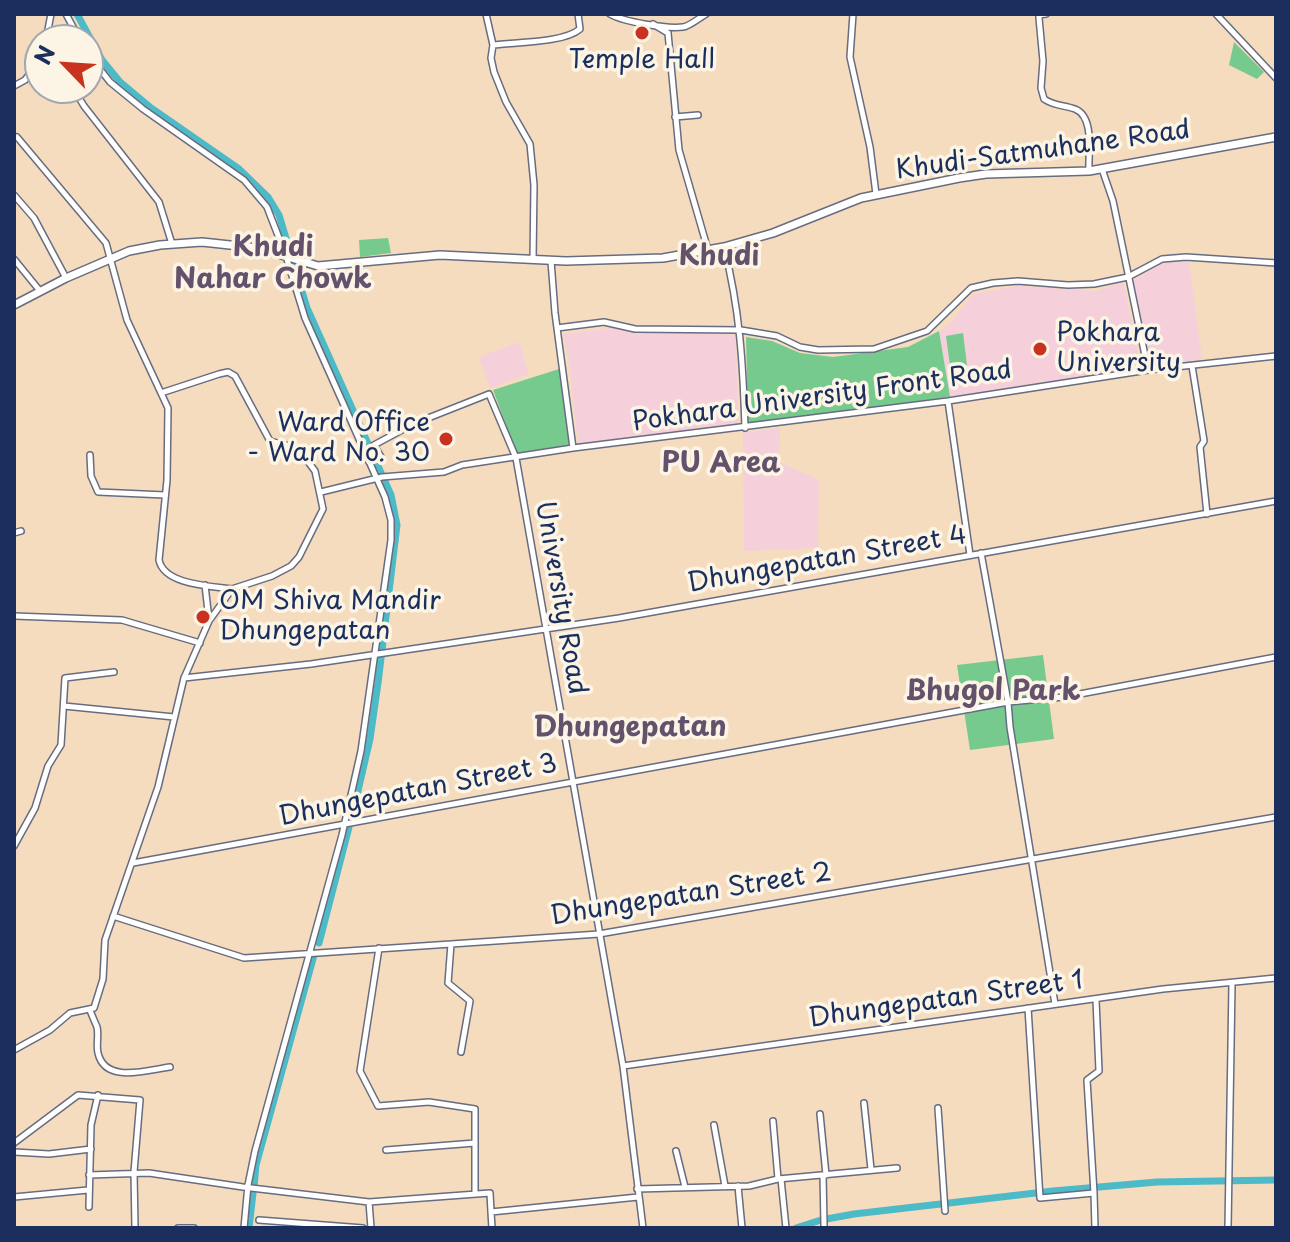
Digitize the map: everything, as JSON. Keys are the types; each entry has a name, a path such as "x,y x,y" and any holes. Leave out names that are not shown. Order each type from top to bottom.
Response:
{"main road":[{"name":"Khudi-Satmuhane Road","path":"14,305 129,251 172,244 202,242 258,248 318,266 440,255 551,261 663,258 724,247 773,233 876,194 986,174 1089,171 1276,137"}],"street":[{"path":"486,14 493,45 494,72 506,102 530,144 534,185 533,260"},
{"path":"493,45 577,33 580,29 578,14"},
{"path":"610,14 617,18 685,27 706,14"},
{"path":"853,14 850,57 870,147 876,194"},
{"path":"1040,14 1041,88 1044,99 1053,105 1078,110 1087,119 1089,171"},
{"path":"1216,14 1276,78"},
{"path":"653,24 668,33"},
{"path":"668,33 678,26"},
{"path":"668,33 682,163 708,250"},
{"path":"104,74 143,109 244,180 267,207 287,256 290,275 305,318 385,497 391,520 380,653 366,726 344,824 255,1151 247,1188 244,1228"},
{"path":"83,104 159,202 172,244"},
{"path":"675,117 698,115"},
{"path":"17,137 106,243 127,320 161,393 168,408 161,569 205,585 232,589 272,576 291,566 299,557 323,509 315,471 303,455 289,446 270,441 235,376 228,372 161,393"},
{"path":"1102,169 1113,201 1148,370"},
{"path":"14,195 34,218 66,278"},
{"path":"724,247 741,330 745,428"},
{"path":"557,328 604,322 635,329 741,330 777,336 800,347 818,350 874,349 927,331 971,288 1018,281 1094,284 1128,277 1162,259 1186,257 1276,263"},
{"path":"14,259 40,291"},
{"path":"551,261 573,448"},
{"name":"Pokhara University Front Road","path":"321,492 376,479 444,472 462,465 573,448 948,401 1148,370 1276,356"},
{"path":"1192,365 1204,441 1200,447 1207,514"},
{"name":"University Road","path":"369,462 381,457 374,445 413,424 489,394 516,458 623,1066 637,1189"},
{"path":"948,401 970,555"},
{"path":"90,455 92,484 98,492 165,495"},
{"name":"Dhungepatan Street 4","path":"184,678 545,630 1276,501"},
{"path":"981,553 1008,702 1055,1004"},
{"path":"205,585 209,621"},
{"path":"90,1010 98,1000 103,979 105,940 158,787 184,678 209,621 232,589"},
{"path":"14,616 122,620 200,643"},
{"name":"Dhungepatan Street 3","path":"133,863 1008,702 1064,697 1276,657"},
{"path":"14,846 35,808 48,766 61,745 65,678 114,672"},
{"path":"64,706 174,717"},
{"name":"Dhungepatan Street 2","path":"113,916 244,958 599,934 1276,817"},
{"path":"451,944 448,983 470,1001 461,1052"},
{"path":"379,948 360,1071 378,1106 429,1102 475,1109 475,1194"},
{"name":"Dhungepatan Street 1","path":"623,1066 1163,989 1276,978"},
{"path":"1228,1228 1232,984"},
{"path":"1095,1228 1087,1080 1099,1071 1096,1000"},
{"path":"1028,1008 1040,1198 1094,1193"},
{"path":"14,1050 50,1030 70,1013 90,1010"},
{"path":"90,1010 97,1026 97,1051 101,1062 110,1071 131,1073 170,1067"},
{"path":"14,1143 78,1095 140,1100 134,1172 135,1228"},
{"path":"89,1207 91,1125 98,1095"},
{"path":"864,1103 871,1169"},
{"path":"938,1108 945,1211"},
{"path":"820,1114 824,1225"},
{"path":"773,1121 786,1228"},
{"path":"714,1125 725,1186"},
{"path":"386,1150 475,1143"},
{"path":"14,1152 49,1154 91,1149"},
{"path":"676,1151 685,1187"},
{"path":"643,1228 637,1189 738,1186 897,1168"},
{"path":"89,1175 134,1172 369,1202 490,1193 492,1228"},
{"path":"738,1186 742,1228"},
{"path":"14,1197 88,1190"},
{"path":"491,1212 638,1197"},
{"path":"369,1202 371,1228"},
{"path":"259,1220 363,1228"},
{"path":"178,1228 194,1228"}],"shaded area":[{"path":"1163,263 1189,263 1202,359 1150,366 1133,280"},
{"name":"Pokhara University","path":"1120,283 1124,285 1141,368 1049,383 1040,380 1039,383 950,397 939,331 950,324 973,294 1018,286 1096,291"},
{"path":"618,327 639,334 692,332 736,335 738,425 639,440 578,444 563,334"},
{"path":"519,342 529,374 490,388 479,357"},
{"path":"780,428 779,462 819,480 818,548 744,551 743,432"}],"green space":[{"path":"1234,42 1264,72 1257,79 1229,65"},
{"path":"388,238 391,253 360,257 359,240"},
{"path":"939,331 950,397 748,424 746,337 772,341 800,353 833,357 908,347"},
{"path":"963,333 967,365 950,366 946,336"},
{"path":"559,369 569,445 517,454 493,390"},
{"name":"Bhugol Park","path":"1043,655 1054,739 970,750 957,665"}],"waterway":[{"path":"77,14 102,60 120,82 151,108 239,169 268,197 279,215 307,308 391,495 397,525 378,683 370,739 351,821"},
{"path":"319,943 349,827"},
{"path":"254,1187 256,1165 314,955"},
{"path":"796,1228 854,1214 1053,1191 1157,1182 1276,1180"},
{"path":"249,1228 253,1193"}],"place":[{"name":"Temple Hall","path":"642,33"},
{"name":"Pokhara University","path":"1040,349"},
{"name":"Ward Office - Ward No. 30","path":"446,439"},
{"name":"OM Shiva Mandir Dhungepatan","path":"203,617"}],"district":[{"name":"Khudi","path":"719,257"},
{"name":"Khudi Nahar Chowk","path":"273,264"},
{"name":"PU Area","path":"721,464"},
{"name":"Bhugol Park","path":"993,692"},
{"name":"Dhungepatan","path":"630,728"}]}
